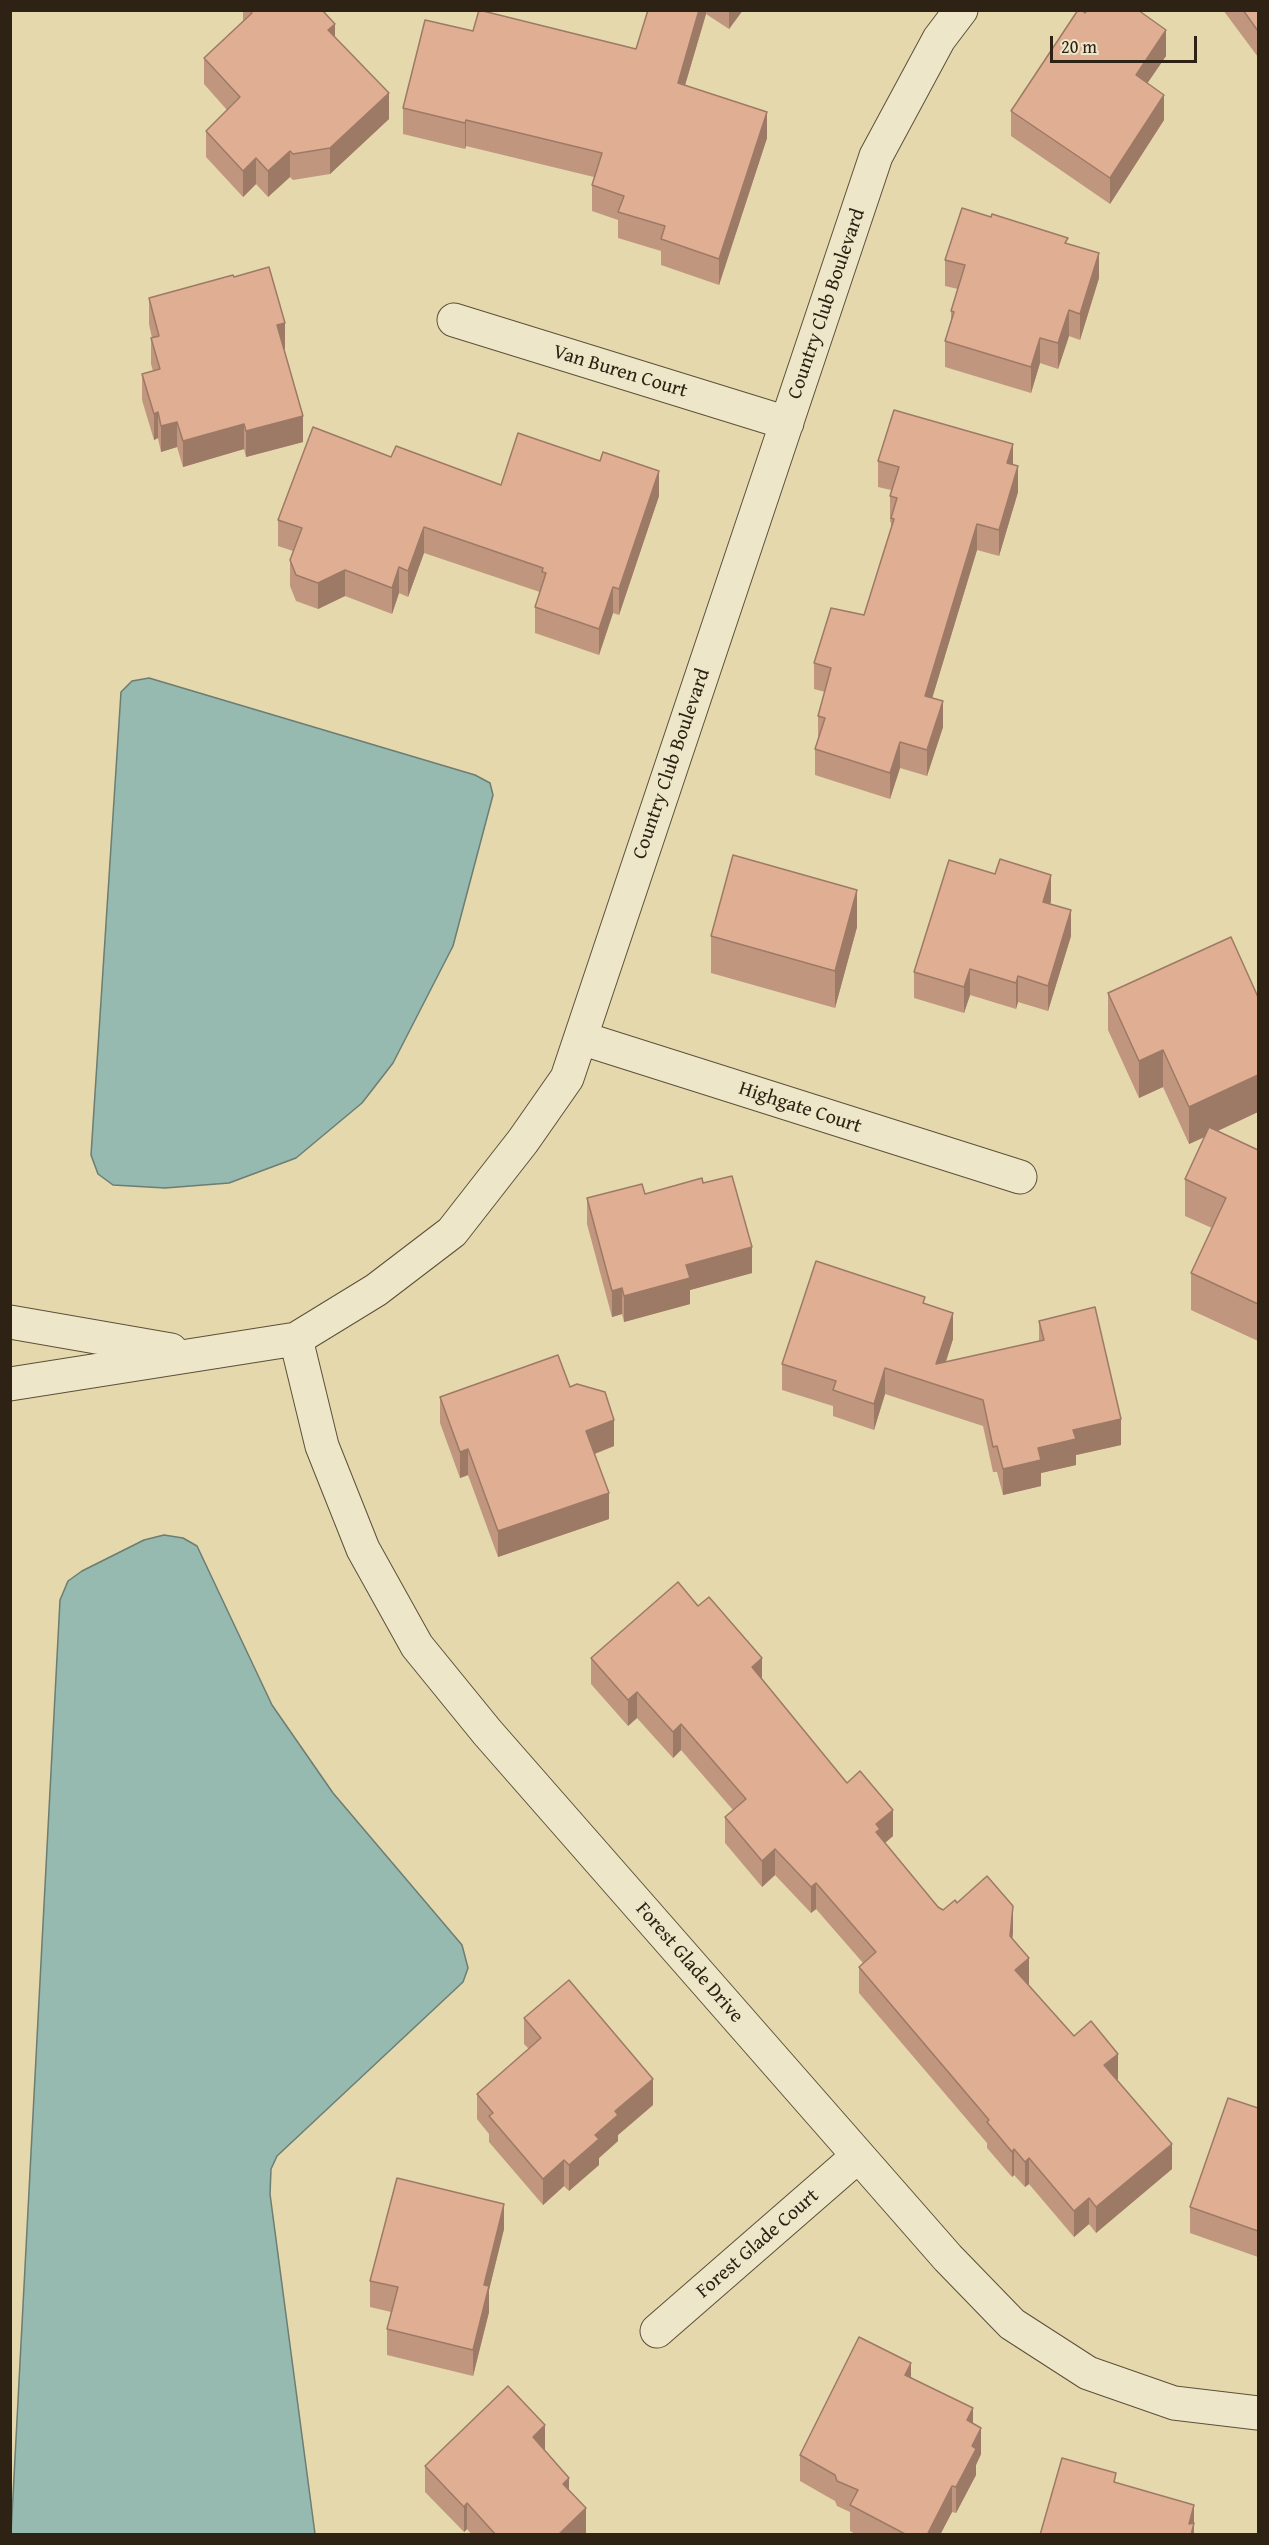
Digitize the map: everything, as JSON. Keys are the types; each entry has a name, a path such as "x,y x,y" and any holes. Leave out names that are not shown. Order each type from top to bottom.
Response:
{"street":[{"name":"Country Club Boulevard","path":"10,1384 296,1338 375,1290 452,1232 523,1141 567,1078 876,156 939,39 961,10"},
{"name":"Van Buren Court","path":"454,320 787,423"},
{"name":"Highgate Court","path":"580,1038 1020,1178"},
{"name":"Country Club Boulevard","path":"10,1322 199,1355"},
{"name":"Forest Glade Drive","path":"296,1338 322,1446 363,1549 417,1646 487,1732 948,2258 1012,2324 1088,2373 1174,2403 1258,2413"},
{"name":"Forest Glade Court","path":"657,2331 858,2156"}],"water":[{"path":"149,678 475,775 490,783 493,795 453,946 393,1063 362,1103 296,1158 229,1183 165,1188 113,1185 98,1174 91,1155 121,692 132,681"},
{"path":"164,1535 183,1538 197,1546 272,1705 333,1793 462,1945 468,1968 463,1982 277,2156 271,2169 270,2194 315,2534 11,2534 60,1600 68,1581 82,1571 144,1540"}],"building":[{"path":"249,10 322,10 335,24 328,30 389,93 330,148 293,154 290,151 268,171 256,158 243,171 206,131 240,97 204,58 252,13"},
{"path":"479,10 636,49 648,10 699,10 678,83 767,112 719,259 661,239 665,226 618,212 624,196 592,185 602,153 466,120 465,123 403,108 425,20 473,31"},
{"path":"1078,10 1085,13 1087,10 1138,10 1166,30 1136,75 1164,95 1110,178 1011,111"},
{"path":"1243,10 1258,10 1258,31"},
{"path":"962,208 991,217 992,214 1068,238 1065,243 1099,253 1080,314 1069,310 1058,343 1040,338 1031,367 945,341 954,312 951,311 965,265 945,260"},
{"path":"269,267 285,323 277,325 303,416 246,431 244,424 183,441 177,422 161,426 158,412 154,414 142,374 160,369 151,338 159,336 149,298"},
{"path":"894,410 1013,444 1007,463 1018,466 999,530 977,524 925,696 943,701 927,750 900,742 890,773 815,749 825,718 818,716 831,668 814,663 831,608 864,615 894,519 891,518 897,498 890,496 899,467 878,461"},
{"path":"313,427 391,457 396,446 501,485 518,433 600,461 603,452 659,471 619,589 613,587 599,629 535,607 546,573 542,572 543,568 424,527 408,571 399,567 392,588 345,570 318,583 296,575 290,560 302,528 278,520"},
{"path":"733,855 857,890 835,971 711,936"},
{"path":"1000,859 1051,875 1043,902 1071,910 1048,986 1018,976 1016,983 970,969 964,987 914,972 949,860 995,874"},
{"path":"1231,937 1258,997 1258,1075 1189,1107 1163,1050 1139,1061 1108,993"},
{"path":"1209,1127 1258,1150 1258,1304 1191,1273 1226,1198 1185,1179"},
{"path":"732,1176 752,1247 686,1265 690,1278 624,1296 622,1288 612,1291 587,1198 642,1184 645,1194 702,1178 703,1183"},
{"path":"816,1261 925,1297 923,1303 953,1313 936,1364 1044,1340 1039,1321 1095,1307 1121,1419 1073,1430 1076,1439 1038,1448 1041,1460 1003,1469 997,1446 993,1447 983,1400 885,1368 874,1404 833,1390 836,1381 782,1364"},
{"path":"558,1355 570,1387 577,1384 605,1392 614,1420 586,1431 609,1493 498,1531 468,1449 460,1452 440,1397"},
{"path":"678,1582 698,1606 709,1597 762,1658 752,1667 847,1783 860,1771 893,1810 876,1824 880,1829 876,1832 938,1907 943,1910 955,1900 957,1903 987,1876 1013,1906 1010,1936 1029,1958 1015,1970 1074,2036 1091,2021 1118,2054 1104,2065 1172,2144 1096,2207 1089,2198 1074,2211 1029,2158 1025,2162 1014,2149 1012,2152 987,2122 989,2120 859,1967 876,1952 816,1883 811,1887 775,1849 762,1861 725,1817 746,1799 681,1724 673,1732 637,1692 628,1700 591,1658"},
{"path":"569,1980 653,2079 615,2111 618,2115 595,2135 599,2139 569,2165 564,2160 543,2179 489,2116 493,2113 477,2094 541,2038 524,2018"},
{"path":"1228,2098 1258,2108 1258,2231 1190,2207"},
{"path":"397,2178 504,2204 484,2285 489,2286 473,2350 387,2329 398,2287 370,2281"},
{"path":"859,2337 911,2363 905,2375 973,2408 967,2420 981,2428 972,2446 976,2449 956,2487 952,2486 927,2535 907,2535 850,2505 858,2490 837,2481 835,2475 800,2455"},
{"path":"508,2386 545,2425 533,2437 569,2478 563,2484 586,2508 558,2535 496,2535 467,2503 464,2507 425,2466"},
{"path":"1062,2458 1116,2473 1114,2482 1194,2505 1189,2524 1194,2523 1191,2535 1040,2535"}]}
